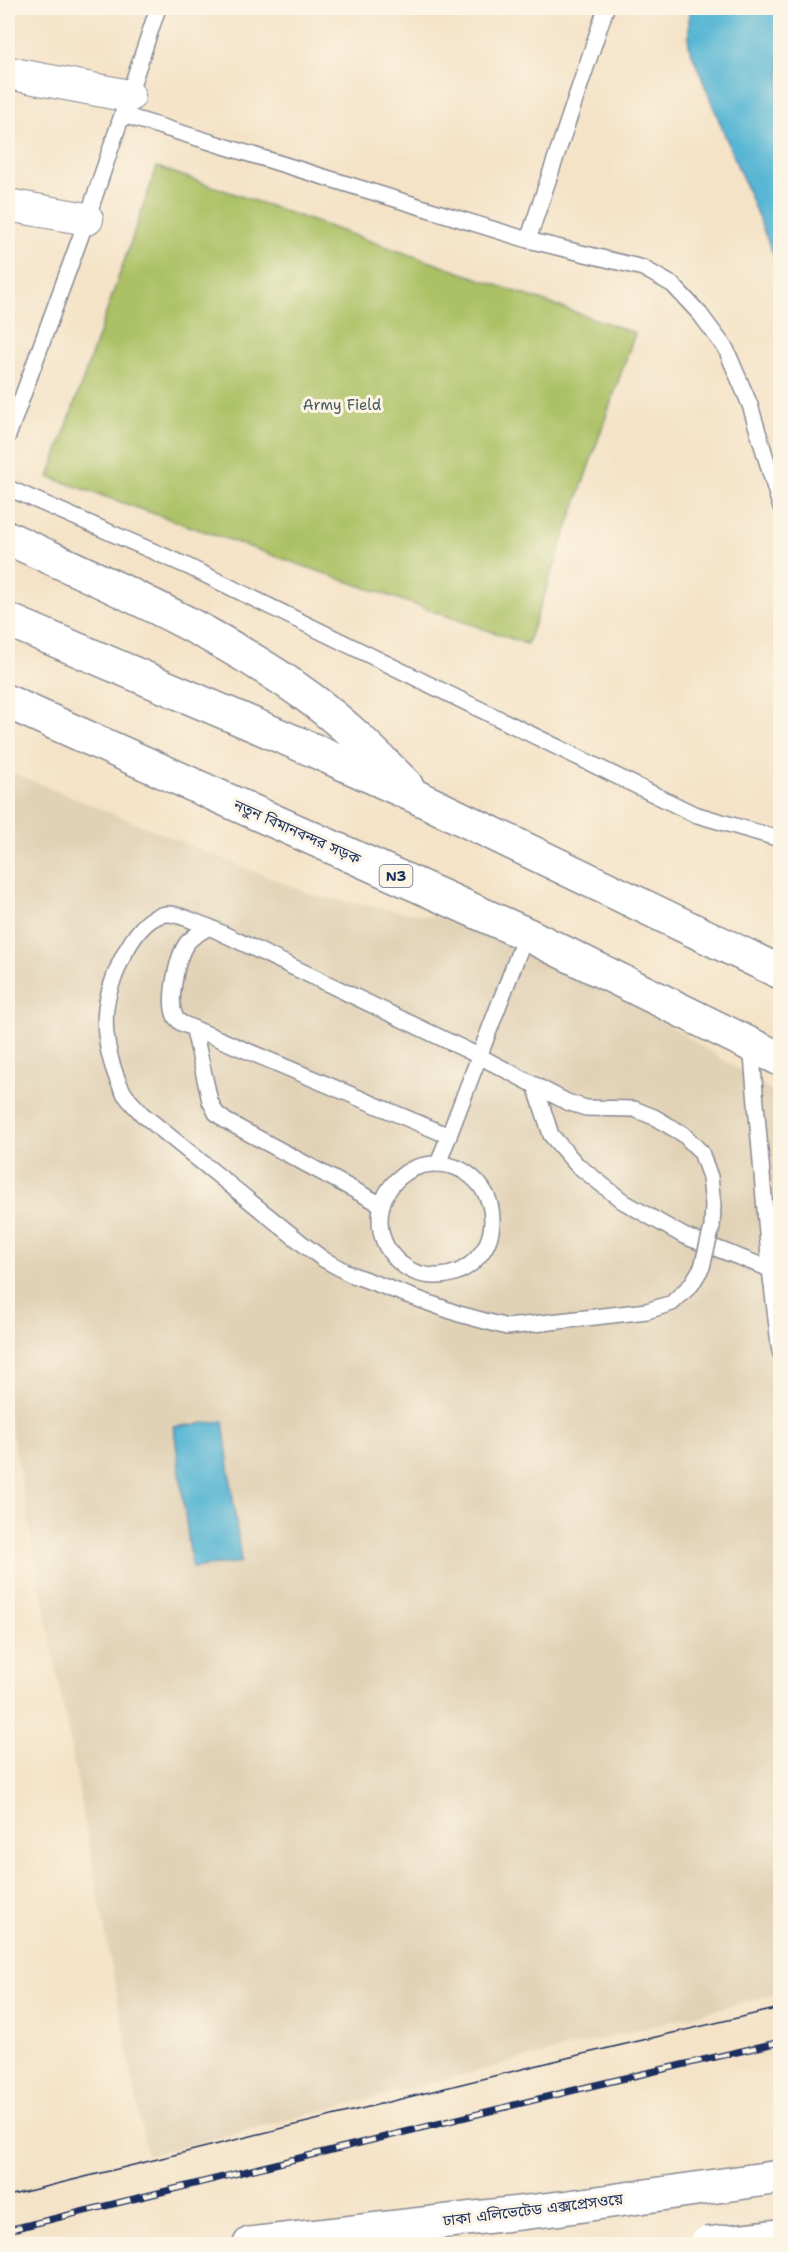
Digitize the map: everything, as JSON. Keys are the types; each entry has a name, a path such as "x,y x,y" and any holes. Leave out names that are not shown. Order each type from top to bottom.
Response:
{"highway":[{"path":"8,538 154,606 241,653 312,699 373,752 419,798"},
{"path":"8,620 313,750 419,798 780,972"},
{"name":"নতুন বিমানবন্দর সড়ক","path":"8,702 526,934 780,1059"},
{"name":"ঢাকা এলিভেটেড এক্সপ্রেসওয়ে","path":"250,2244 562,2208 780,2177"},
{"path":"706,2244 780,2236"}],"street":[{"path":"8,73 126,106"},
{"path":"8,205 87,219"}],"lane":[{"path":"8,436 87,219 158,8"},
{"path":"528,240 606,8"},
{"path":"126,106 528,240 643,268 673,285 700,314 726,349 750,405 780,505"},
{"path":"8,488 187,566 694,813 780,839"},
{"path":"169,914 209,927 479,1056 567,1102 586,1108 633,1109 654,1117 682,1134 701,1152 710,1177 713,1205 712,1227 702,1267 691,1285 672,1303 647,1311 507,1327 459,1314 350,1274 323,1259 142,1114 124,1094 114,1069 106,1040 106,1007 120,963 133,938 149,921 169,914"},
{"path":"209,927 185,945 179,958 173,991 175,1016 181,1023 449,1136"},
{"path":"438,1164 526,934"},
{"path":"194,1030 210,1101 216,1113 226,1121 382,1205"},
{"path":"751,1044 770,1269 780,1352"},
{"path":"535,1085 551,1135 576,1164 624,1202 684,1236 770,1269"},
{"path":"425,1164 438,1164 462,1170 482,1186 488,1197 493,1222 491,1234 479,1256 470,1265 453,1273 434,1276 416,1272 399,1262 391,1253 381,1230 382,1205 393,1183 402,1174 425,1164"}],"shaded area":[{"path":"8,771 315,896 526,934 780,1096 780,1993 147,2156 8,1411"}],"green space":[{"name":"Army Field","path":"157,167 635,333 527,644 49,477"}],"water":[{"path":"689,8 780,8 780,271 689,46"},
{"path":"223,1421 241,1562 192,1568 174,1427"}],"tram line":[{"path":"8,2196 583,2054 780,2008"}],"railway":[{"path":"8,2230 591,2086 780,2042"}]}
